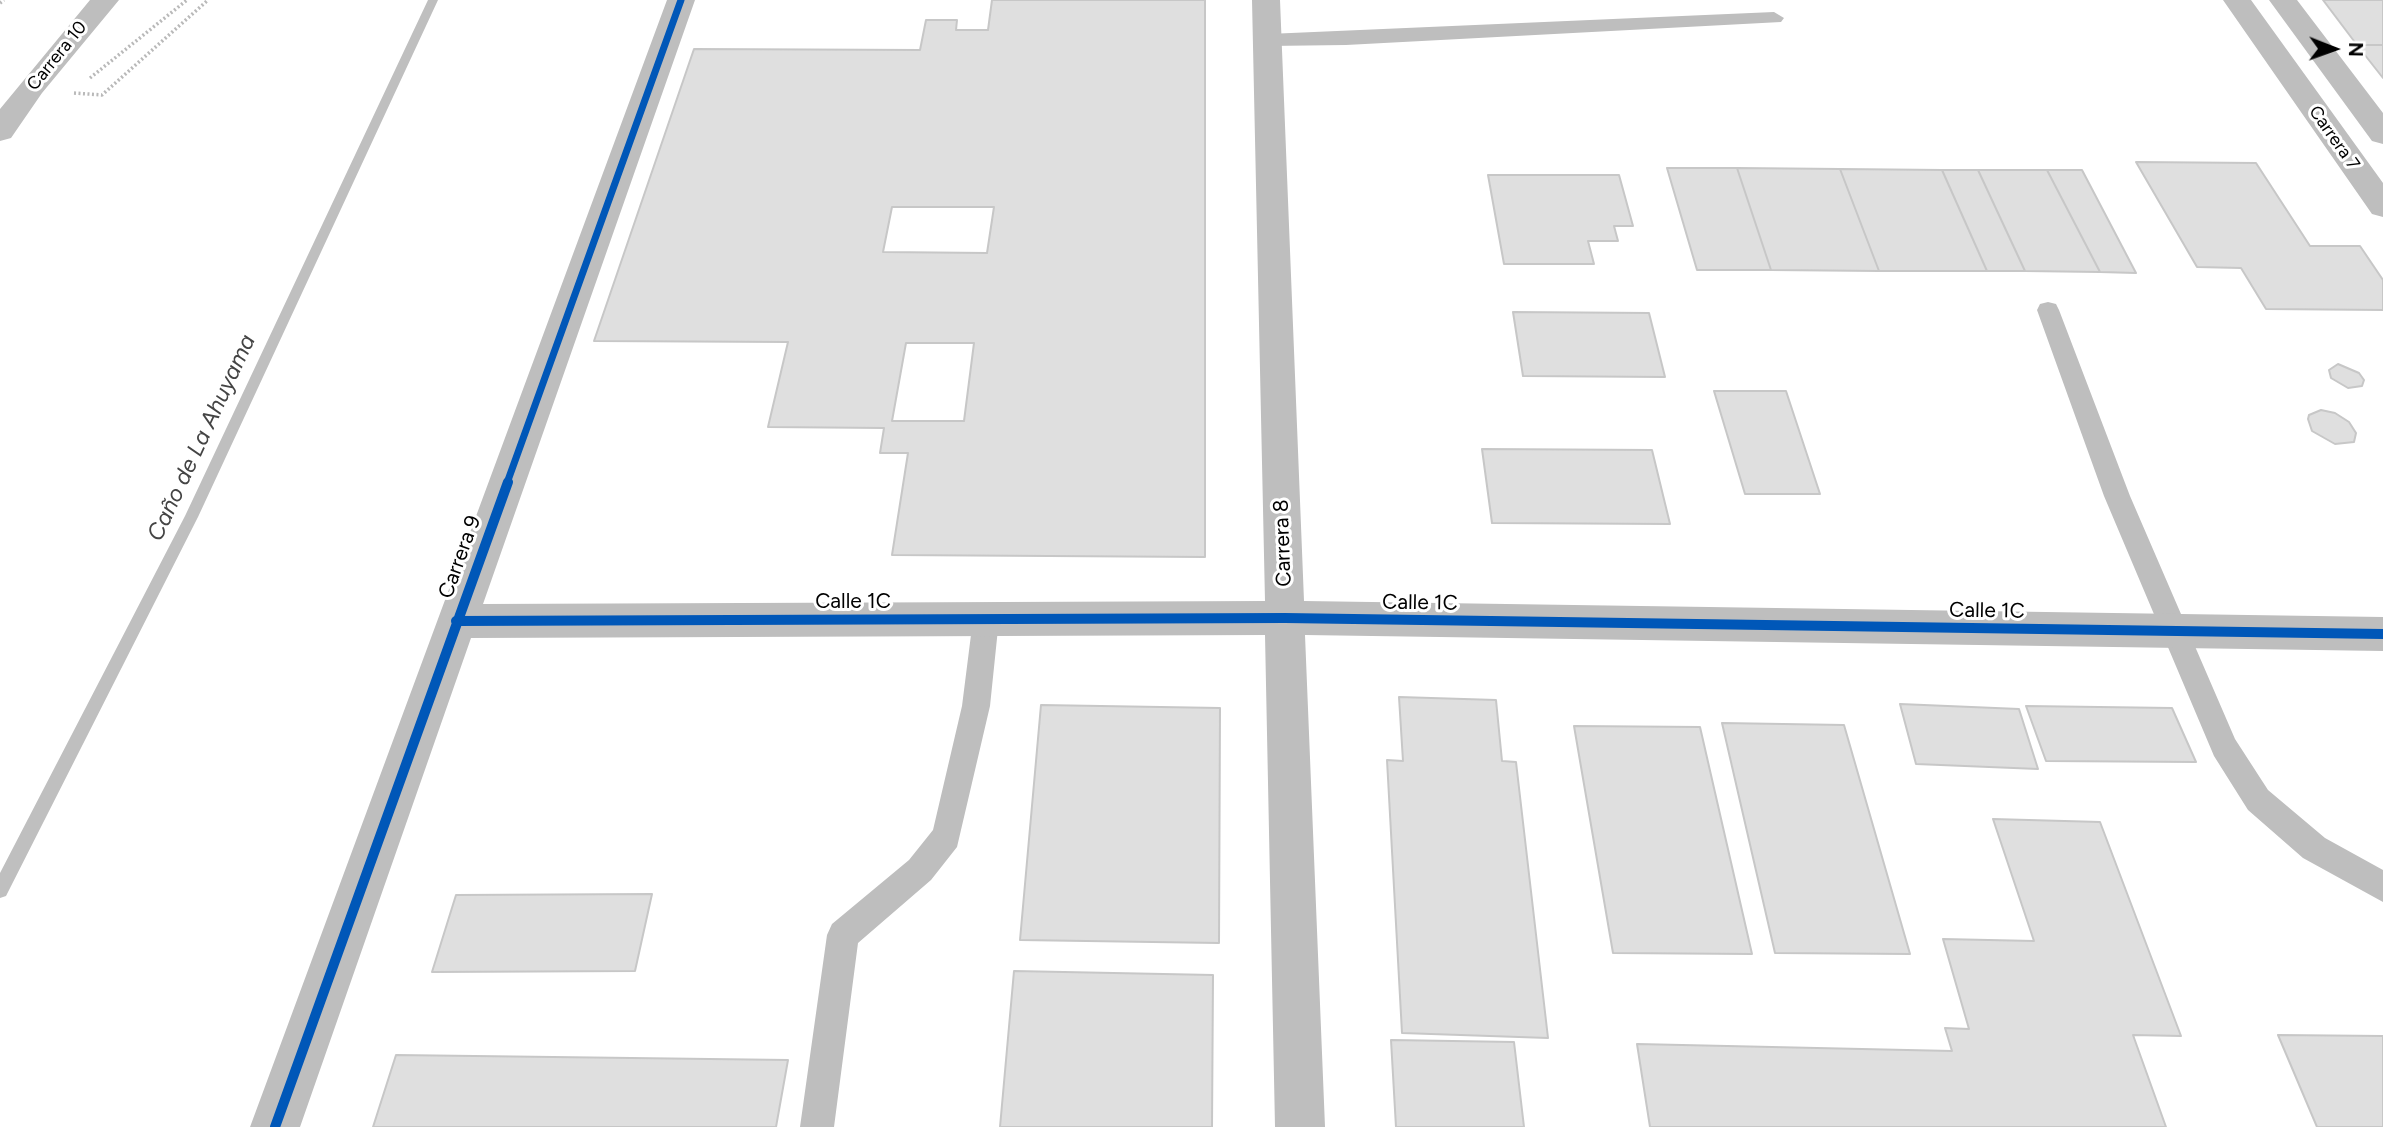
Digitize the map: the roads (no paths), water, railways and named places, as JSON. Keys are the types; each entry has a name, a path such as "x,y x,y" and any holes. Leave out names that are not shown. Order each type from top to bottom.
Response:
{"street":[{"name":"Carrera 9","path":"275,1127 681,0"},
{"name":"Carrera 8","path":"1266,0 1300,1127"},
{"name":"Carrera 7","path":"2237,0 2383,206"},
{"name":"Carrera 7","path":"2283,0 2383,134"},
{"name":"Carrera 10","path":"0,131 97,7"},
{"name":"Calle 1C","path":"456,621 1285,618 2383,634"}],"lane":[{"path":"1268,40 1359,39 1774,18"},
{"path":"2048,310 2117,496 2172,631 2224,747 2258,800 2314,848 2383,887"},
{"path":"817,1127 843,935 920,870 946,837 976,706 986,619"}],"waterway":[{"name":"Caño de La Ahuyama","path":"0,890 191,517 433,0"}]}
